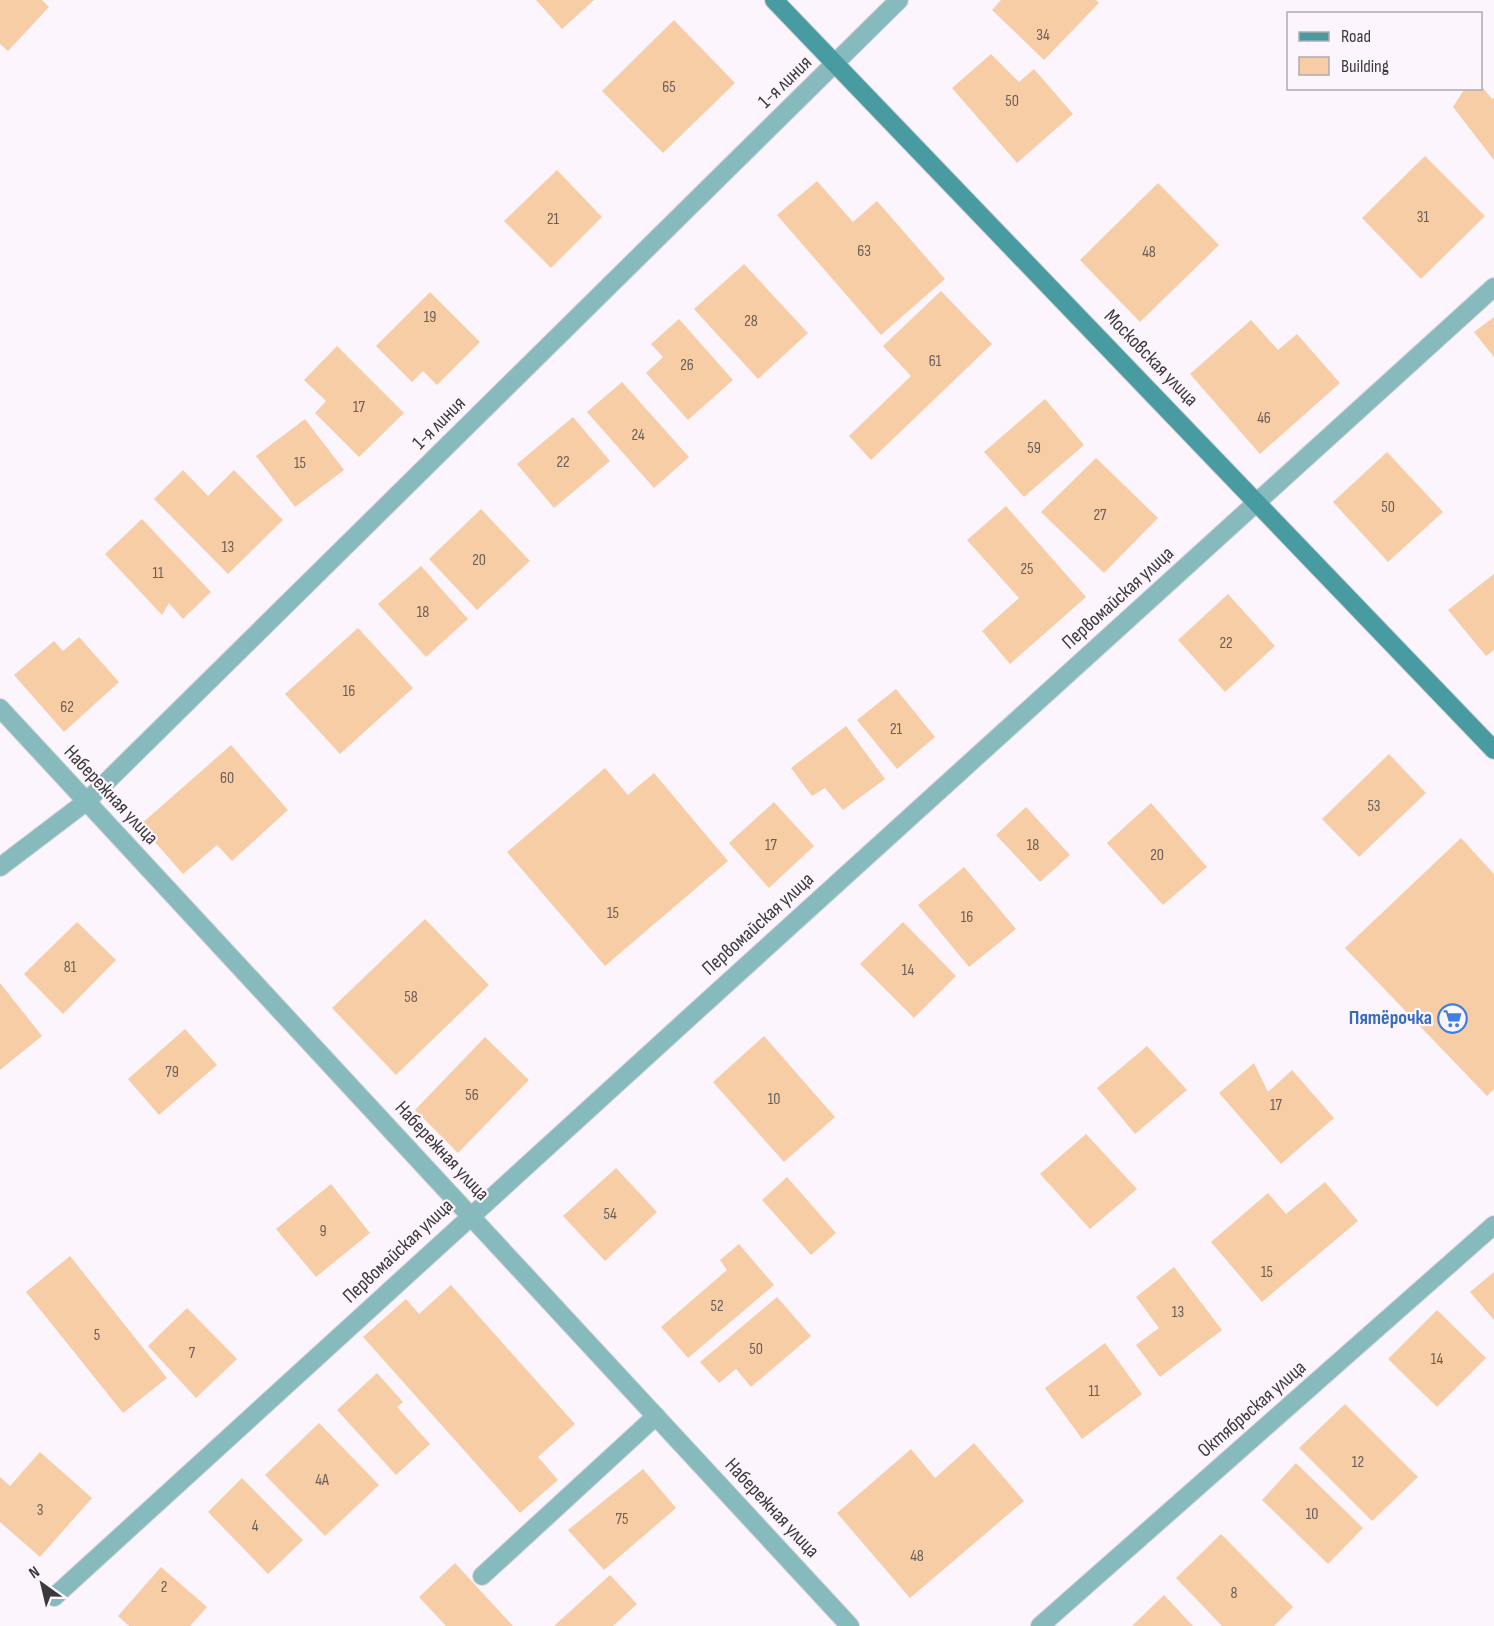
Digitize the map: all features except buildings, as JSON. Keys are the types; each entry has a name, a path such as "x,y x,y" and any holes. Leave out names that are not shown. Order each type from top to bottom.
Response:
{"street":[{"name":"Московская улица","path":"774,0 1494,750"},
{"name":"1-я линия","path":"0,867 87,801 899,0"},
{"name":"Первомайская улица","path":"54,1596 470,1215 1259,503 1494,287"},
{"name":"Набережная улица","path":"0,708 850,1626"},
{"name":"Октябрьская улица","path":"1040,1626 1494,1225"},
{"path":"482,1576 656,1416"}],"place":[{"name":"Пятёрочка","path":"1453,1018"}]}
